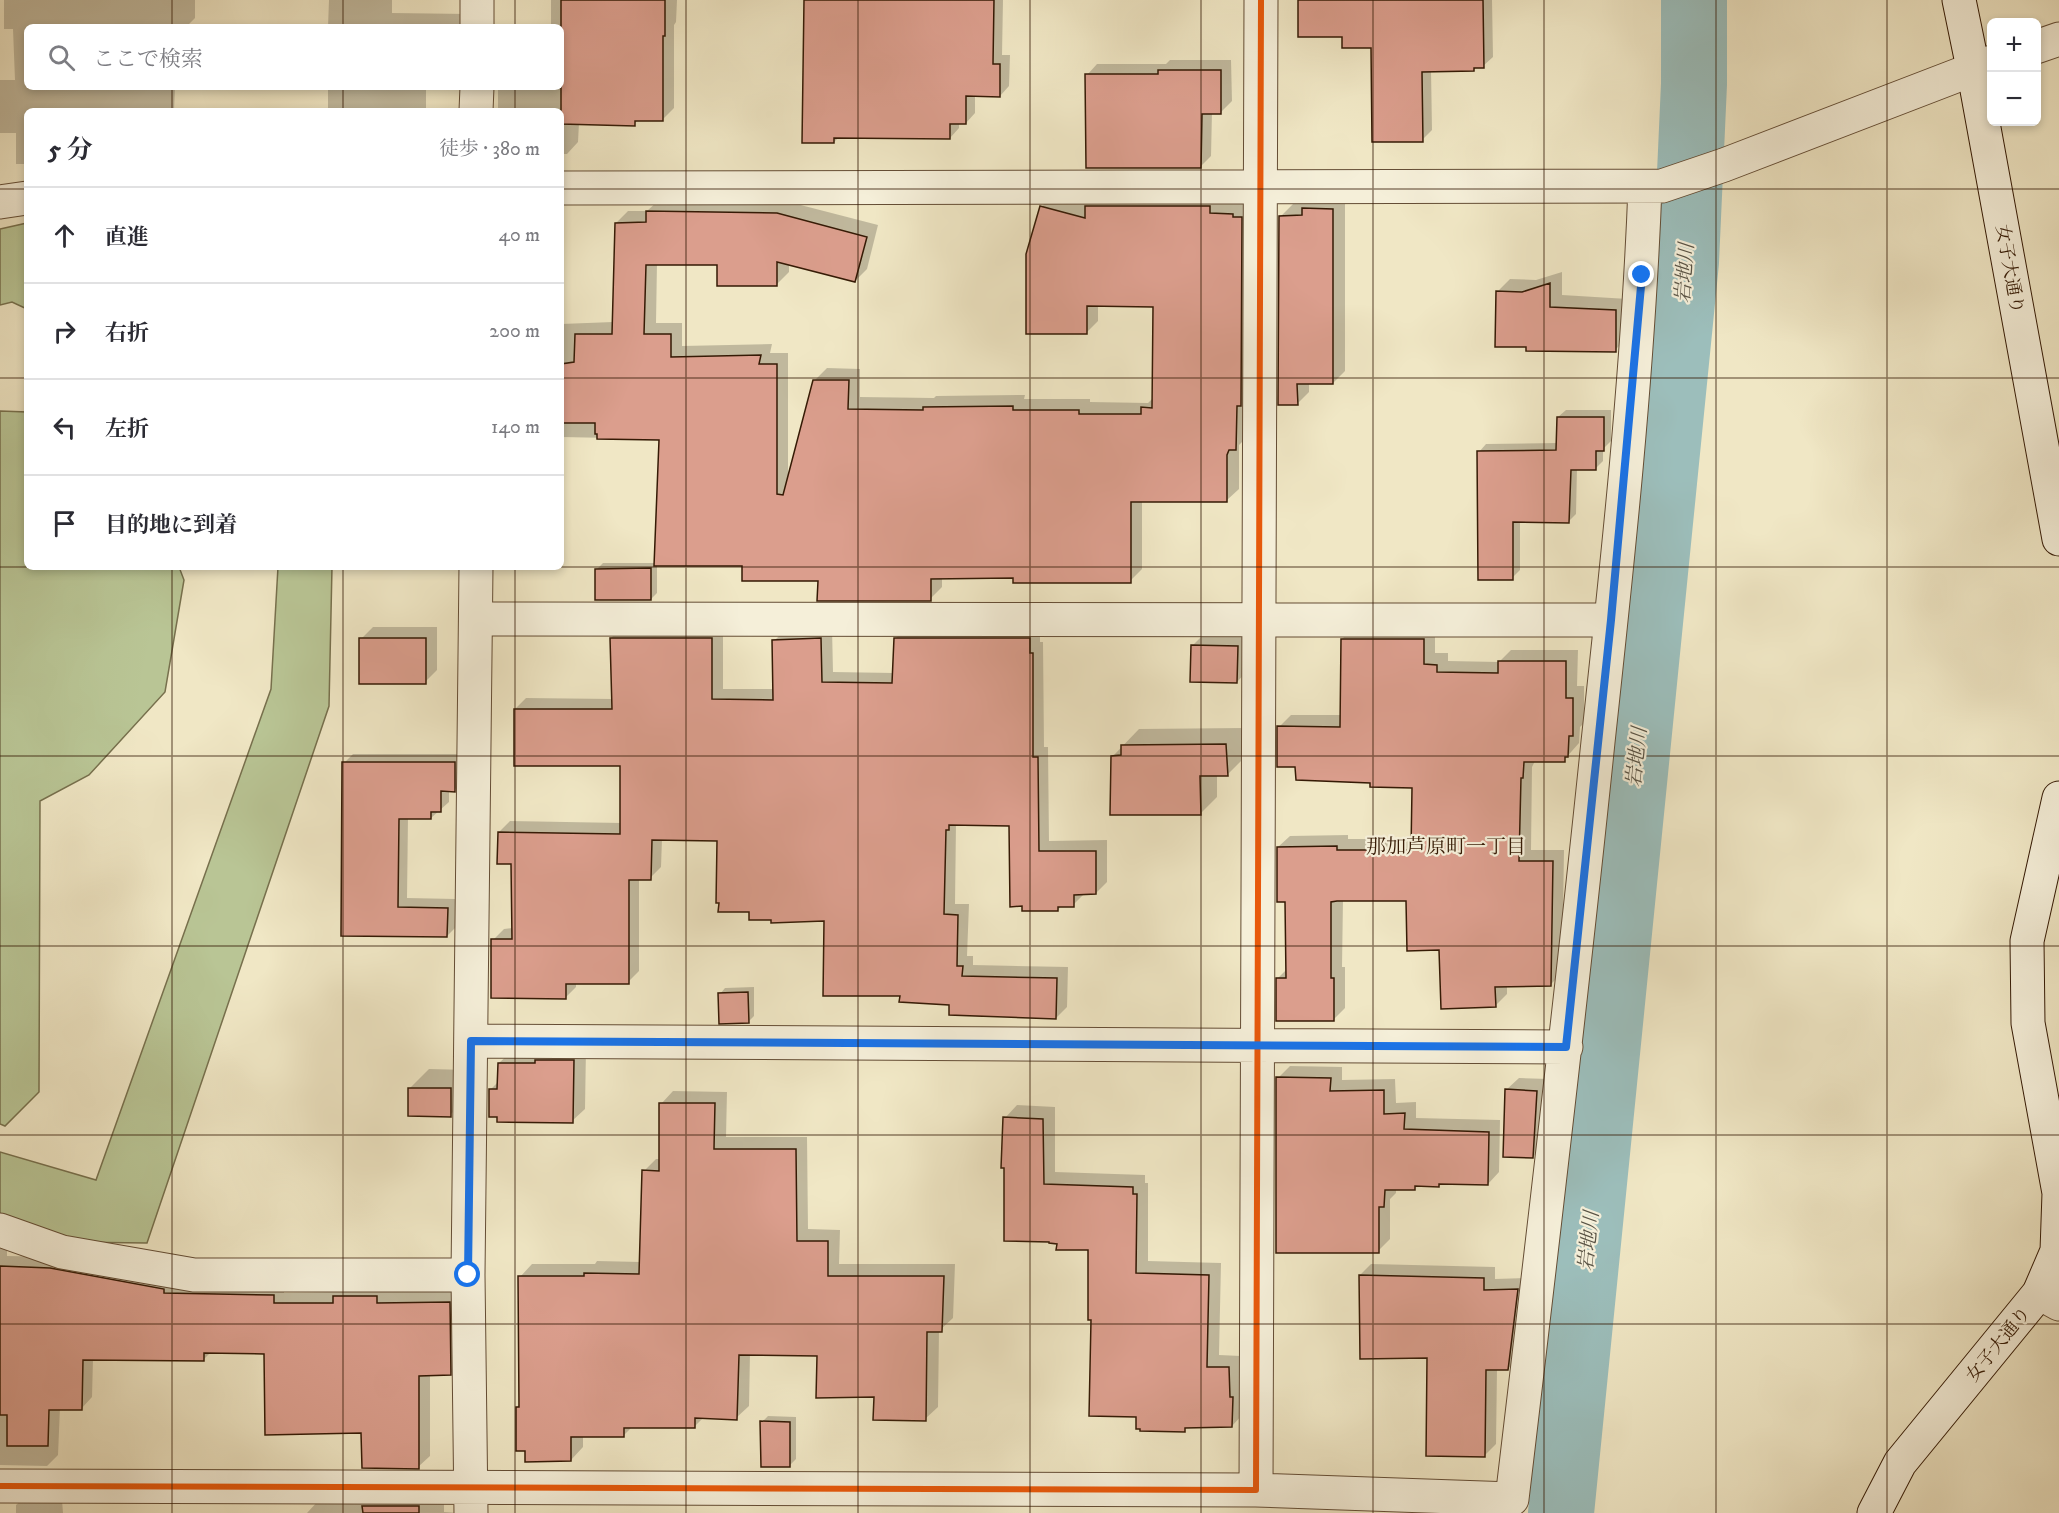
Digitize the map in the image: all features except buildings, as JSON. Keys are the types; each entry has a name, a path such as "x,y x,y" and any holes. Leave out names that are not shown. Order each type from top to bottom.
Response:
{"street":[{"path":"477,0 477,24"},
{"path":"1256,1490 1261,0"},
{"name":"女子大通り","path":"1959,0 1982,65 2059,538"},
{"path":"2041,46 2059,39"},
{"path":"564,188 1654,187 1724,165 1982,65"},
{"path":"476,108 477,90"},
{"path":"0,1486 471,1500 1256,1490 1512,1499 1566,1047 1611,620 1642,275 1654,187"},
{"path":"0,202 24,198"},
{"path":"471,1500 468,1275 476,570"},
{"path":"476,620 1611,620"},
{"name":"女子大通り","path":"1874,1513 1900,1463 2049,1299 2058,1251 2059,1193 2028,1023 2027,941 2059,798"},
{"path":"471,1041 1566,1047"},
{"path":"0,1230 62,1252 194,1275 468,1275"}],"green space":[{"path":"24,224 24,308 12,302 0,305 0,229"},
{"path":"0,411 24,412 24,570 180,570 184,580 165,692 89,775 40,801 39,1092 5,1126 0,1124"},
{"path":"278,570 332,570 329,706 147,1243 65,1242 0,1223 0,1152 96,1180 271,689"}],"waterway":[{"name":"岩地川","path":"1561,1513 1686,262 1694,84 1694,0"}],"cycle path":[{"path":"0,1486 1256,1490 1261,0"}],"district":[{"name":"那加芦原町一丁目","path":"1446,846"}],"route":[{"path":"468,1275 471,1041 1566,1047 1611,620 1642,275"}]}
